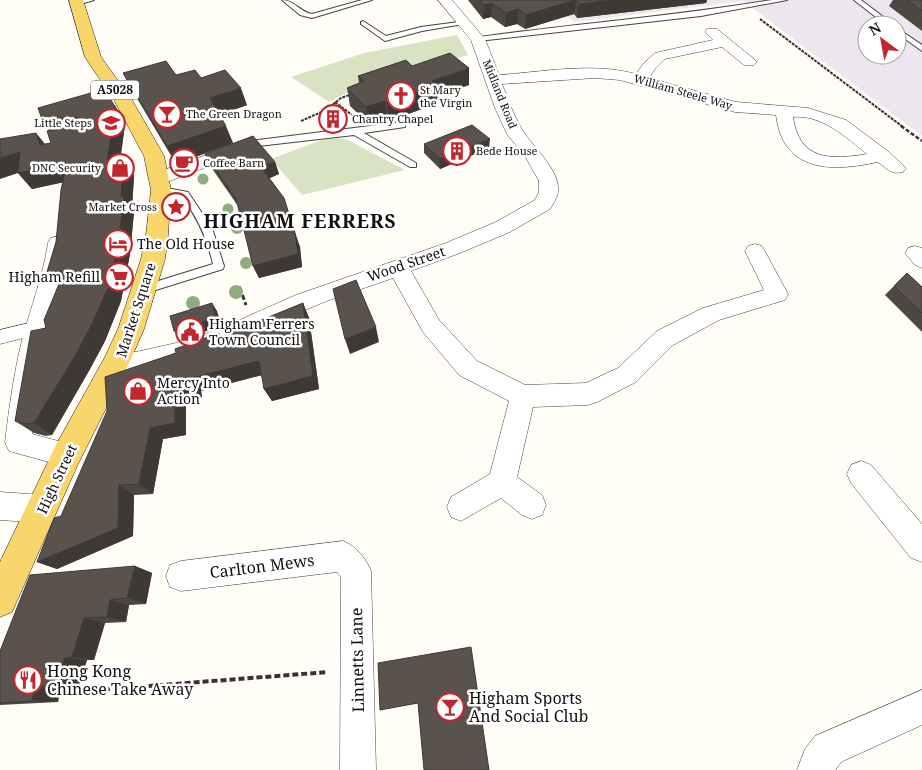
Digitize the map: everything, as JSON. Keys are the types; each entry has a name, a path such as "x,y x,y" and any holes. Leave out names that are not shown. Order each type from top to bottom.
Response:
{"main road":[{"name":"A5028","path":"81,1 93,57 123,100 144,137 154,156 160,184"},
{"name":"Market Square","path":"117,361 131,329 152,259 157,235 160,184"},
{"name":"High Street","path":"0,600 67,455 117,361"}],"street":[{"name":"Midland Road","path":"448,0 478,40 516,134 542,170 548,181 549,192"},
{"path":"712,32 750,62"},
{"path":"641,79 660,56 725,42"},
{"name":"William Steele Way","path":"493,80 595,73 641,79 691,96 735,107 783,110 808,113 840,124 890,162 842,163 822,160 807,155 790,141 783,110"},
{"path":"160,184 250,144"},
{"name":"Wood Street","path":"254,325 304,300 504,227 542,204 549,192"},
{"path":"60,223 57,257 38,328 24,394 18,442 67,455"},
{"path":"398,267 431,326 468,368 524,396 588,394 627,374 665,338 711,314 777,294 755,251"},
{"name":"Market Square","path":"117,361 136,362 176,352 225,337 254,325"},
{"path":"0,337 38,328"},
{"path":"461,507 502,482 524,396"},
{"path":"861,474 922,546"},
{"path":"502,482 532,505"},
{"path":"0,506 43,509"},
{"name":"Carlton Mews","path":"181,576 342,556"},
{"name":"Linnetts Lane","path":"342,556 356,571 358,770"},
{"path":"815,770 828,748 922,706"}],"lane":[{"path":"285,0 302,14 312,16 365,0"},
{"path":"478,40 554,29 668,18 784,0"},
{"path":"857,0 877,15"},
{"path":"363,23 385,39 422,29 466,23"},
{"path":"907,38 922,49"},
{"path":"250,144 402,125"},
{"path":"355,132 413,165"},
{"path":"143,290 219,266 213,238 202,214 186,194 160,184"}],"path":[{"path":"744,7 922,141"},
{"path":"301,120 326,110 341,98 359,91"},
{"path":"59,694 358,670"}],"shaded area":[{"path":"547,0 922,0 922,136 743,1 574,22"}],"green space":[{"path":"457,35 468,55 362,86 329,102 291,77 364,53"},
{"path":"337,138 348,140 405,170 302,195 271,159 322,140"}],"building":[{"path":"480,0 576,0 526,15 518,9 506,13 492,3 484,5"},
{"path":"576,0 616,0 579,4"},
{"path":"907,0 922,0 922,11"},
{"path":"450,53 469,68 432,81 437,85 387,103 385,101 366,107 347,88 364,81 358,76 406,60 412,66"},
{"path":"166,61 176,75 195,70 201,78 225,70 241,88 210,98 226,126 167,146 123,73"},
{"path":"105,89 116,109 107,161 124,158 121,197 124,196 119,239 109,286 75,356 34,423 28,424 15,421 31,331 46,328 44,320 64,272 47,272 56,242 61,190 67,163 18,173 20,152 0,158 0,139 36,133 40,145 51,143 47,131 81,126 83,121 77,117 43,122 38,108"},
{"path":"472,125 490,139 440,159 424,144"},
{"path":"253,136 275,162 261,167 284,198 295,234 298,254 253,266 236,199 205,154"},
{"path":"907,273 922,287 922,313 894,286"},
{"path":"356,280 376,327 345,339 333,289"},
{"path":"212,303 216,318 174,331 170,316"},
{"path":"303,303 313,376 264,389 259,361 191,378 192,384 175,390 175,423 150,428 139,484 119,485 118,528 37,562 54,518 61,516 107,411 105,377 176,353 175,349 219,333 220,337"},
{"path":"135,566 127,598 110,600 107,617 84,618 72,657 65,658 55,684 35,688 32,701 0,703 0,651 30,575"},
{"name":"Higham Sports And Social Club","path":"471,647 489,770 424,770 418,703 380,710 378,663"}],"place":[{"name":"St Mary the Virgin","path":"401,96"},
{"name":"The Green Dragon","path":"167,114"},
{"name":"Chantry Chapel","path":"333,119"},
{"name":"Little Steps","path":"111,123"},
{"name":"Bede House","path":"457,151"},
{"name":"Coffee Barn","path":"184,163"},
{"name":"DNC Security","path":"120,168"},
{"name":"Market Cross","path":"176,207"},
{"name":"The Old House","path":"118,244"},
{"name":"Higham Refill","path":"119,277"},
{"name":"Higham Ferrers Town Council","path":"190,332"},
{"name":"Mercy Into Action","path":"138,391"},
{"name":"Hong Kong Chinese Take Away","path":"28,680"},
{"name":"Higham Sports And Social Club","path":"450,707"}],"district":[{"name":"HIGHAM FERRERS","path":"300,221"}]}
